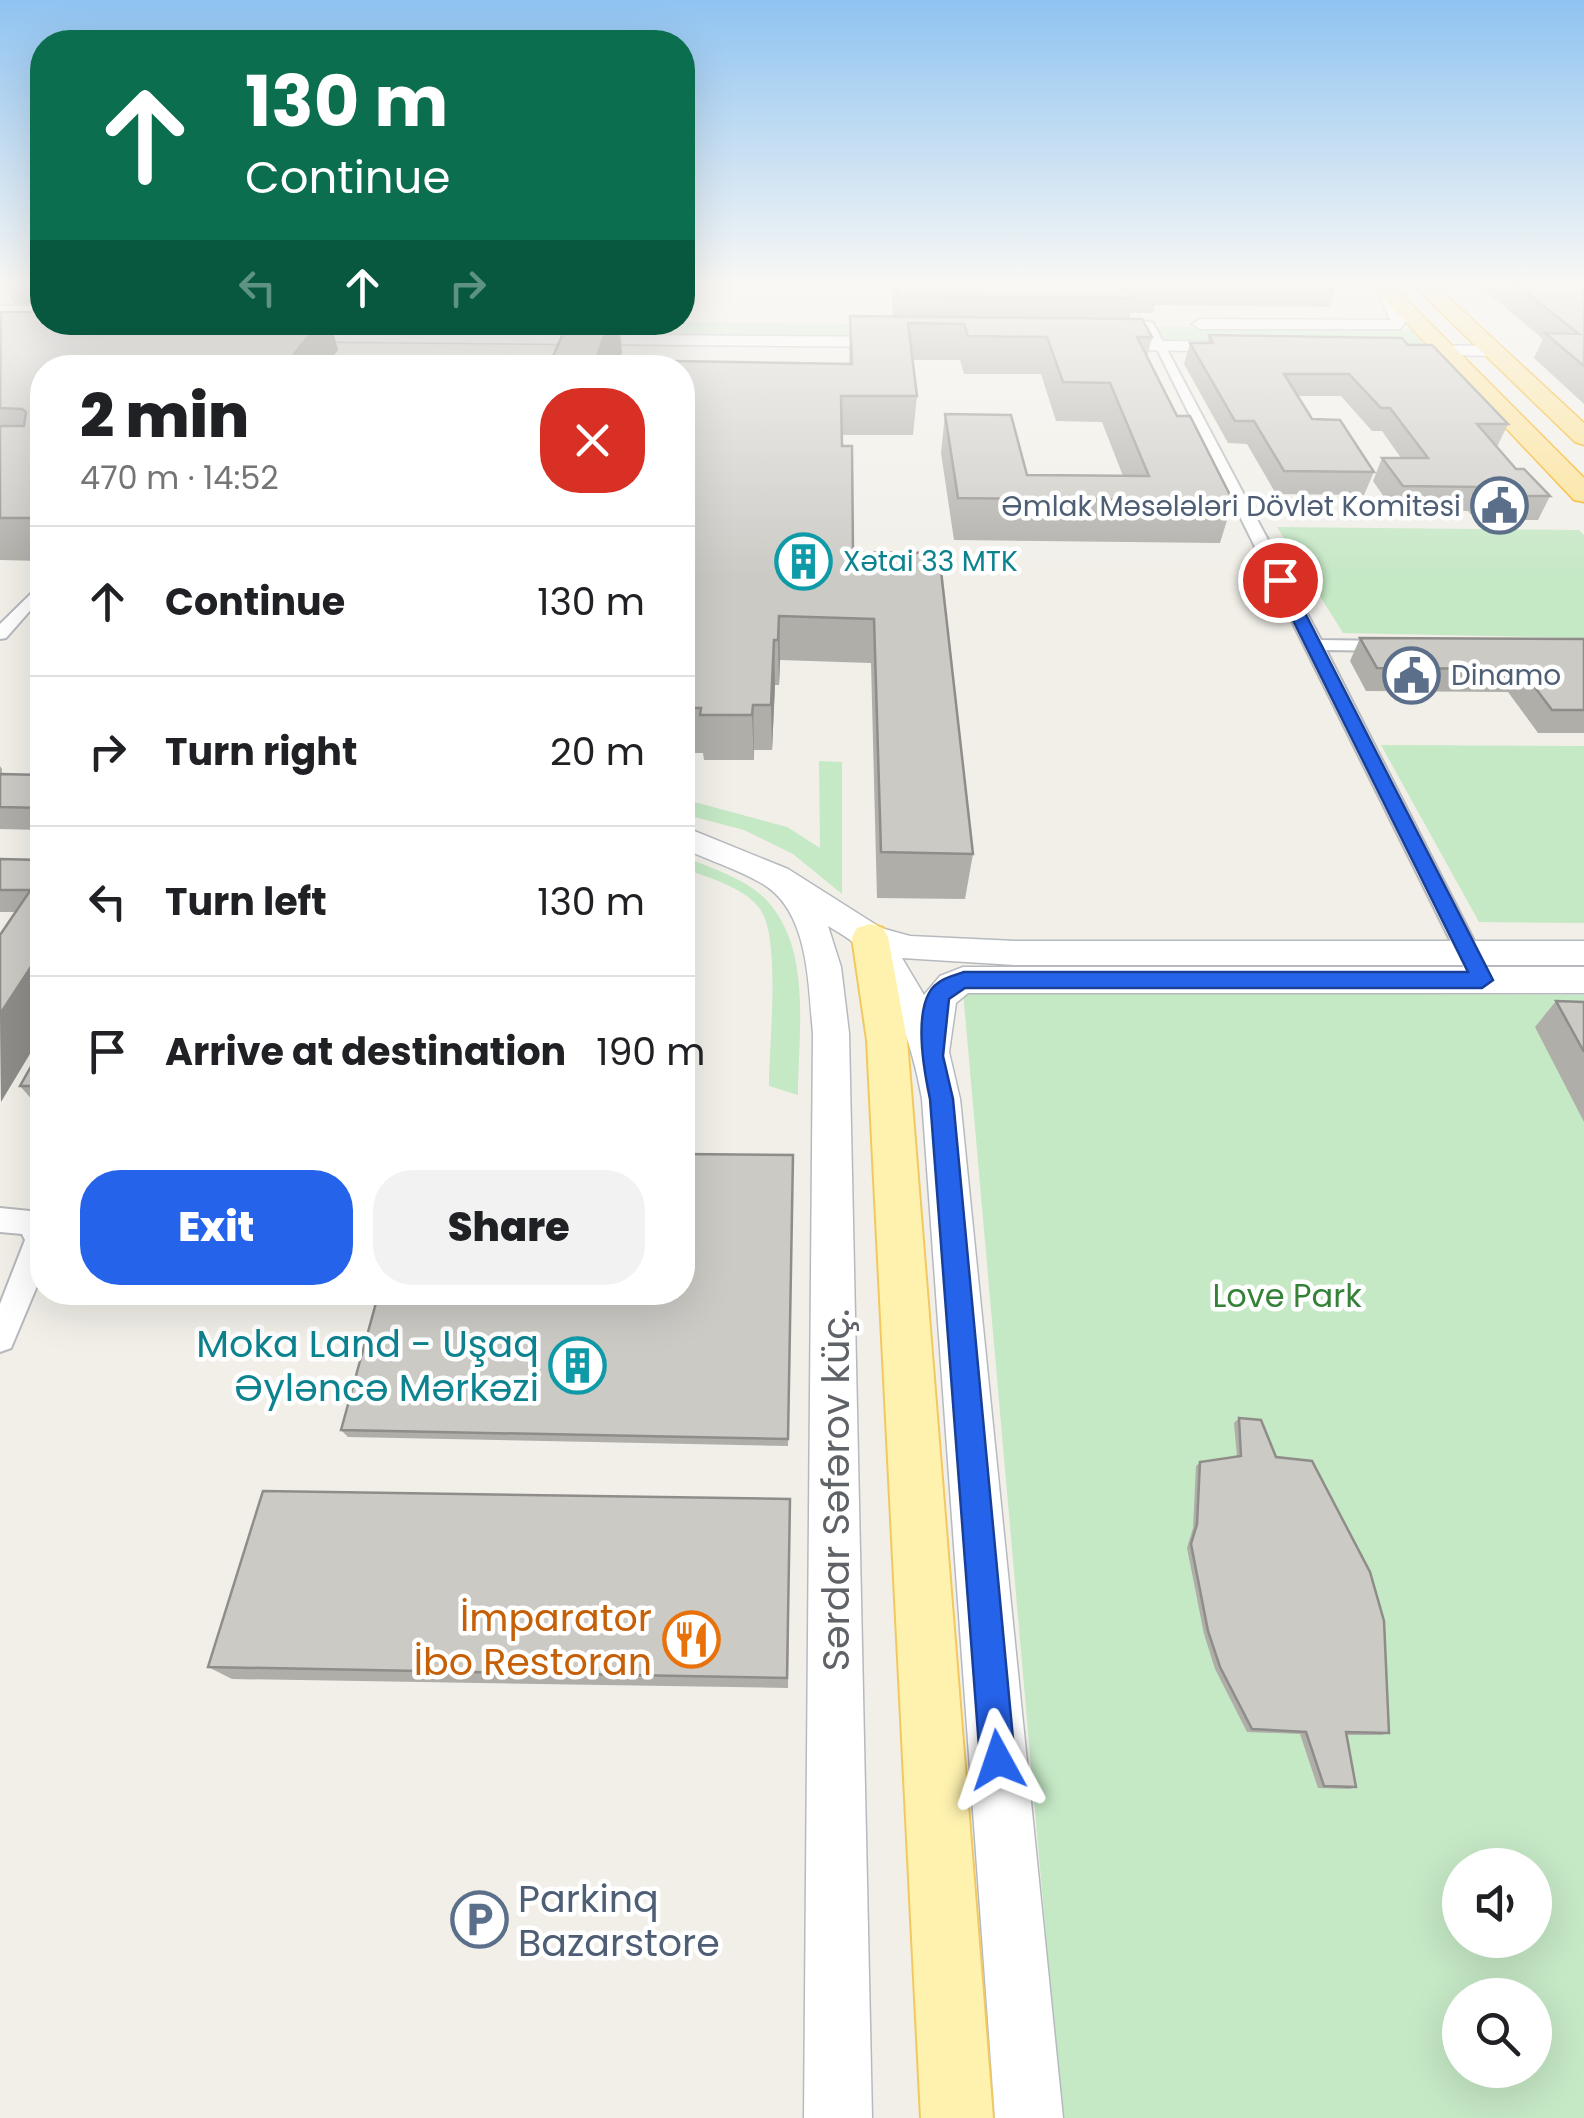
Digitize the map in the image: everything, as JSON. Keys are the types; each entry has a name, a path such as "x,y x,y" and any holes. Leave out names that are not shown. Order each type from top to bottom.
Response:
{"highway":[{"path":"1474,381 1584,494"},
{"path":"1525,381 1584,437"}],"main road":[{"path":"870,937 887,1040 956,2118"}],"street":[{"path":"1178,381 1476,966"},
{"path":"0,634 30,601"},
{"path":"1315,645 1411,646"},
{"path":"695,842 777,877 870,937 910,948 1476,966 1584,980"},
{"name":"Sərdar Səfərov küç.","path":"777,877 811,919 823,961 831,1033 838,2118"},
{"path":"870,937 906,993 932,1056 941,1099 1028,2118"},
{"path":"932,1056 938,996 950,985 964,980 1476,966 1584,953"},
{"path":"0,1220 30,1223"},
{"path":"0,1338 30,1270"}],"green space":[{"path":"1277,527 1579,530 1584,535 1584,638 1343,633"},
{"path":"1381,745 1584,746 1584,923 1479,922"},
{"path":"819,761 842,762 842,894 793,854 744,830 695,817 695,802 787,827 820,848"},
{"path":"695,861 760,894 789,937 799,988 798,1095 769,1086 772,973 763,914 749,897 695,872"},
{"name":"Love Park","path":"963,991 1584,995 1584,2118 1062,2118"}],"building":[{"path":"0,381 30,381 30,518 0,518 0,426 24,426 26,412 0,408"},
{"path":"695,381 915,381 917,396 841,396 842,446 852,446 853,552 939,553 973,854 881,852 874,619 779,616 771,705 753,705 752,715 700,715 701,708 695,708"},
{"path":"1159,381 1177,416 1190,416 1233,501 958,498 945,414 1011,415 1027,475 1149,476 1110,383 1063,382"},
{"path":"1212,381 1288,381 1312,419 1340,420 1374,472 1284,471 1254,421 1235,421"},
{"path":"1355,381 1466,381 1508,424 1477,424 1516,469 1524,469 1550,496 1487,496 1479,487 1403,486 1382,458 1428,458 1390,408 1381,408"},
{"path":"1360,638 1584,639 1584,710 1552,710 1521,669 1377,668"},
{"path":"0,774 30,775 30,808 0,807"},
{"path":"0,859 30,860 30,890 0,890"},
{"path":"30,891 30,968 0,1014 0,935"},
{"path":"1556,1001 1584,1002 1584,1052"},
{"path":"30,1068 30,1086 20,1086"},
{"name":"Moka Land - Uşaq Əyləncə Mərkəzi","path":"695,1154 793,1155 788,1439 341,1430 375,1305 695,1305"},
{"path":"1239,1418 1261,1420 1276,1457 1312,1461 1370,1572 1384,1621 1389,1733 1346,1732 1356,1787 1324,1786 1306,1732 1252,1729 1220,1667 1208,1631 1191,1544 1197,1524 1200,1462 1241,1456"},
{"path":"263,1491 790,1499 787,1678 208,1667"}],"place":[{"name":"Əmlak Məsələləri Dövlət Komitəsi","path":"1500,506"},
{"name":"Xətai 33 MTK","path":"804,561"},
{"name":"Dinamo","path":"1412,675"},
{"name":"Moka Land - Uşaq Əyləncə Mərkəzi","path":"578,1365"},
{"name":"İmparator İbo Restoran","path":"691,1639"},
{"name":"Parkinq Bazarstore","path":"479,1920"}],"route":[{"path":"998,1760 941,1099 932,1056 938,996 950,985 964,980 1482,980 1280,580"}]}
